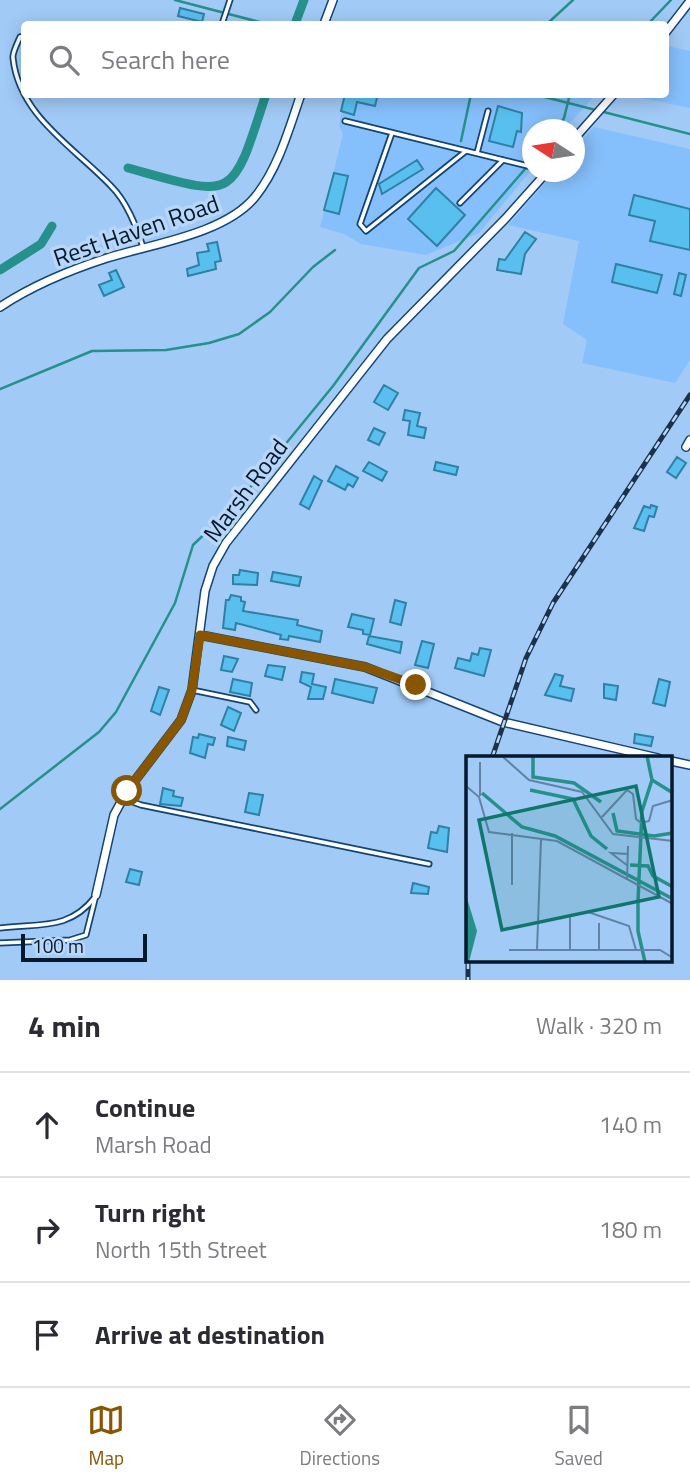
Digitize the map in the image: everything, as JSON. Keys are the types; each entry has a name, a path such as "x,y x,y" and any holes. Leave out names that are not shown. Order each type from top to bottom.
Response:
{"street":[{"path":"325,21 333,0"},
{"path":"669,28 690,1"},
{"name":"Rest Haven Road","path":"0,307 28,288 143,247 216,225 244,209 271,172 299,98"},
{"path":"585,127 611,98"},
{"name":"Marsh Road","path":"96,895 114,816 123,798 181,720 192,690 205,591 213,566 226,543 387,340 538,182"},
{"path":"200,635 365,667 503,722 648,756"},
{"path":"672,761 690,765"}],"lane":[{"path":"223,21 230,0"},
{"path":"21,37 13,58 21,88"},
{"path":"25,98 45,123 113,188 134,220 143,247"},
{"path":"477,153 488,111"},
{"path":"345,121 522,164"},
{"path":"392,133 360,224 366,231 466,151"},
{"path":"460,203 503,160"},
{"path":"192,690 250,702 256,710"},
{"path":"123,798 141,805 429,864"},
{"path":"0,928 64,923 85,910 96,895"},
{"name":"Marsh Road","path":"0,943 70,940 86,935 96,895"}],"shaded area":[{"path":"669,46 690,51 690,108 642,98 669,98"},
{"path":"344,98 592,98 574,119 522,119 522,181 479,233 426,255 361,244 344,234 320,227 343,134 339,126"},
{"path":"594,127 690,149 690,360 675,383 582,363 587,340 563,324 579,241 508,225 546,182 585,182 585,137"}],"building":[{"path":"180,8 204,14 202,21 178,16"},
{"path":"344,98 377,98 375,106 357,102 354,115 341,111"},
{"path":"498,106 522,113 521,132 517,131 513,147 489,141"},
{"path":"417,160 423,169 382,194 379,184"},
{"path":"334,173 348,176 339,214 324,210"},
{"path":"436,188 465,215 437,246 408,219"},
{"path":"634,195 690,209 690,250 650,241 655,221 629,215"},
{"path":"525,232 536,239 525,254 521,274 497,270 499,259 505,260"},
{"path":"217,242 221,261 215,262 216,269 188,276 187,269 199,265 197,253 209,251 207,244"},
{"path":"616,264 662,275 657,293 612,282"},
{"path":"116,270 124,287 104,296 99,285 112,280 109,273"},
{"path":"679,273 686,275 681,296 674,294"},
{"path":"384,385 398,393 388,410 374,402"},
{"path":"405,410 420,413 417,426 426,428 424,438 408,435 410,421 403,420"},
{"path":"374,428 385,433 379,445 368,440"},
{"path":"677,457 686,463 676,478 667,472"},
{"path":"369,462 387,472 382,481 363,471"},
{"path":"436,462 458,467 456,475 434,470"},
{"path":"336,466 358,478 353,487 348,484 345,490 328,481"},
{"path":"314,476 322,481 309,509 300,504"},
{"path":"651,505 657,507 654,517 649,516 644,531 634,528 644,506 650,508"},
{"path":"240,570 258,573 257,585 233,584 233,575 239,575"},
{"path":"273,572 301,577 299,586 271,581"},
{"path":"231,595 241,597 241,601 245,602 243,611 298,620 297,625 322,631 320,642 289,636 288,640 280,639 281,635 236,623 235,630 223,628 226,600 229,600"},
{"path":"395,600 406,603 401,625 390,622"},
{"path":"352,614 374,619 370,635 363,634 363,630 348,627"},
{"path":"369,636 402,642 400,653 367,644"},
{"path":"422,641 434,644 428,668 415,665"},
{"path":"480,648 491,650 484,676 455,668 458,658 470,661 472,653 478,655"},
{"path":"224,656 238,659 232,672 221,670"},
{"path":"268,665 285,667 282,680 265,676"},
{"path":"302,672 314,674 312,684 326,687 323,699 308,699 311,687 300,682"},
{"path":"555,674 563,676 560,686 574,689 571,701 545,695"},
{"path":"233,679 252,683 250,696 230,692"},
{"path":"335,679 377,688 373,703 332,693"},
{"path":"659,679 670,682 665,706 653,703"},
{"path":"604,684 618,686 616,700 604,698"},
{"path":"159,687 169,690 160,715 151,711"},
{"path":"228,707 241,713 234,731 221,725"},
{"path":"199,734 215,738 213,745 208,744 205,758 190,753 193,737 198,738"},
{"path":"635,734 653,737 651,746 634,743"},
{"path":"228,737 246,741 244,750 227,746"},
{"path":"163,788 174,791 173,796 183,798 181,806 160,804"},
{"path":"249,793 263,795 259,815 245,812"},
{"path":"439,826 449,828 447,852 428,848 431,832 437,833"},
{"path":"130,869 142,872 139,885 126,882"},
{"path":"413,883 429,887 428,894 411,893"}],"waterway":[{"path":"175,0 256,21"},
{"path":"296,21 304,0"},
{"path":"550,21 573,0"},
{"path":"651,21 671,0"},
{"path":"128,168 190,184 210,187 224,183 235,173 245,156 265,98"},
{"path":"461,141 470,98"},
{"path":"549,98 690,134"},
{"path":"563,119 569,98"},
{"path":"0,809 99,732 116,712 175,603 193,545 239,501 333,386 419,268 454,251 522,173"},
{"path":"0,270 41,244 52,226"},
{"path":"0,389 92,351 166,350 209,343 239,334 270,312 313,267 335,250"}],"railway":[{"path":"493,756 526,658 553,603 690,395"},
{"path":"468,962 468,980"}],"route":[{"path":"127,791 181,720 192,690 200,635 365,667 416,685"}]}
